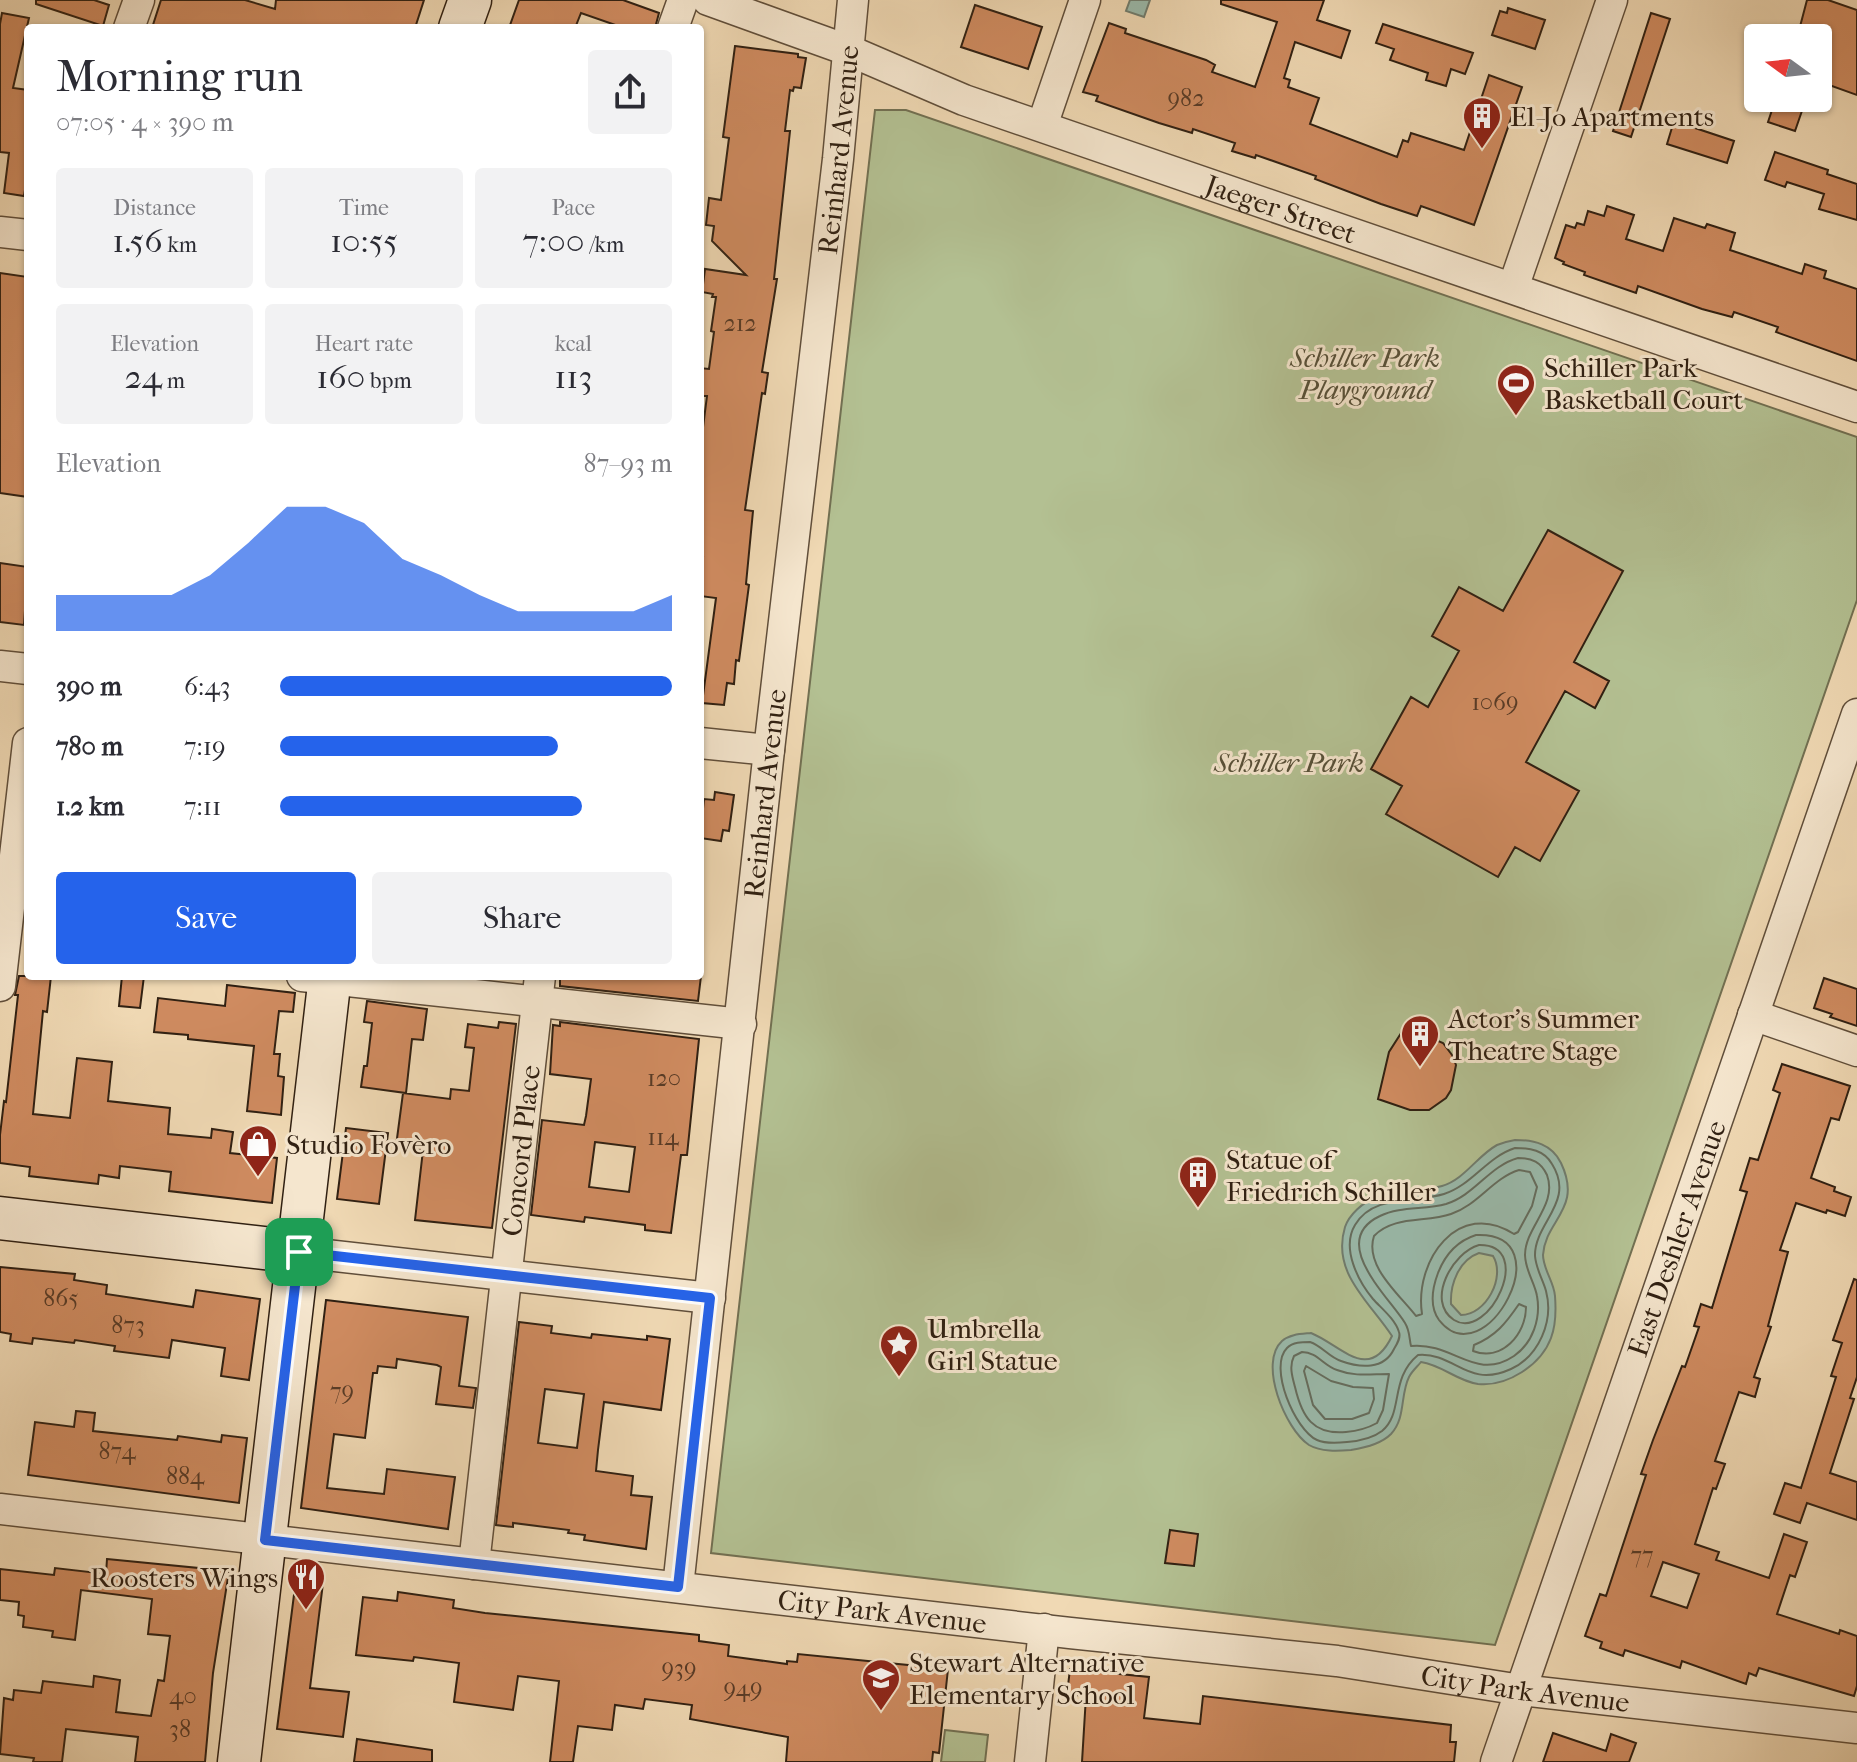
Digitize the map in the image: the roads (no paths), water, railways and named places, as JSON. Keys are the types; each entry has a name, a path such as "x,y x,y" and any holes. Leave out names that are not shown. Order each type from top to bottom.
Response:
{"street":[{"path":"130,24 139,0"},
{"path":"461,24 470,0"},
{"path":"674,24 683,0"},
{"name":"Jaeger Street","path":"708,0 850,51 964,100 1857,407"},
{"name":"Reinhard Avenue","path":"678,1587 769,750 850,51 853,0"},
{"path":"1042,126 1085,0"},
{"path":"1513,288 1612,0"},
{"path":"0,232 24,235"},
{"path":"0,666 24,669"},
{"name":"East Deshler Avenue","path":"1496,1762 1857,714"},
{"path":"704,743 769,750"},
{"path":"0,986 11,942 24,790"},
{"path":"239,1762 299,1252 320,980"},
{"path":"374,980 538,989 741,1024"},
{"name":"Concord Place","path":"474,1564 538,989"},
{"path":"1753,1015 1857,1051"},
{"path":"0,1218 710,1298"},
{"name":"City Park Avenue","path":"0,1509 1337,1661 1521,1690 1857,1728"},
{"path":"1030,1762 1044,1629"}],"water":[{"path":"1130,0 1150,0 1144,17 1126,11"},
{"path":"1513,1140 1548,1147 1561,1163 1567,1179 1566,1203 1545,1243 1543,1255 1556,1306 1554,1328 1546,1348 1522,1372 1489,1384 1470,1382 1421,1362 1409,1377 1399,1421 1387,1437 1372,1445 1351,1450 1324,1450 1309,1445 1291,1425 1278,1395 1273,1364 1275,1351 1282,1341 1311,1333 1354,1357 1364,1359 1374,1357 1383,1350 1392,1336 1355,1286 1343,1259 1342,1243 1350,1218 1361,1206 1375,1198 1450,1183 1497,1145","holes":["1479,1253 1493,1256 1497,1274 1491,1293 1478,1309 1461,1315 1451,1304 1457,1274 1472,1256"]}],"place":[{"name":"El-Jo Apartments","path":"1482,150"},
{"name":"Schiller Park Basketball Court","path":"1516,417"},
{"name":"Actor's Summer Theatre Stage","path":"1420,1068"},
{"name":"Studio Fovèro","path":"258,1178"},
{"name":"Statue of Friedrich Schiller","path":"1198,1209"},
{"name":"Umbrella Girl Statue","path":"899,1378"},
{"name":"Roosters Wings","path":"306,1611"},
{"name":"Stewart Alternative Elementary School","path":"881,1712"}],"park label":[{"name":"Schiller Park Playground","path":"1365,373"},
{"name":"Schiller Park","path":"1289,762"}]}
